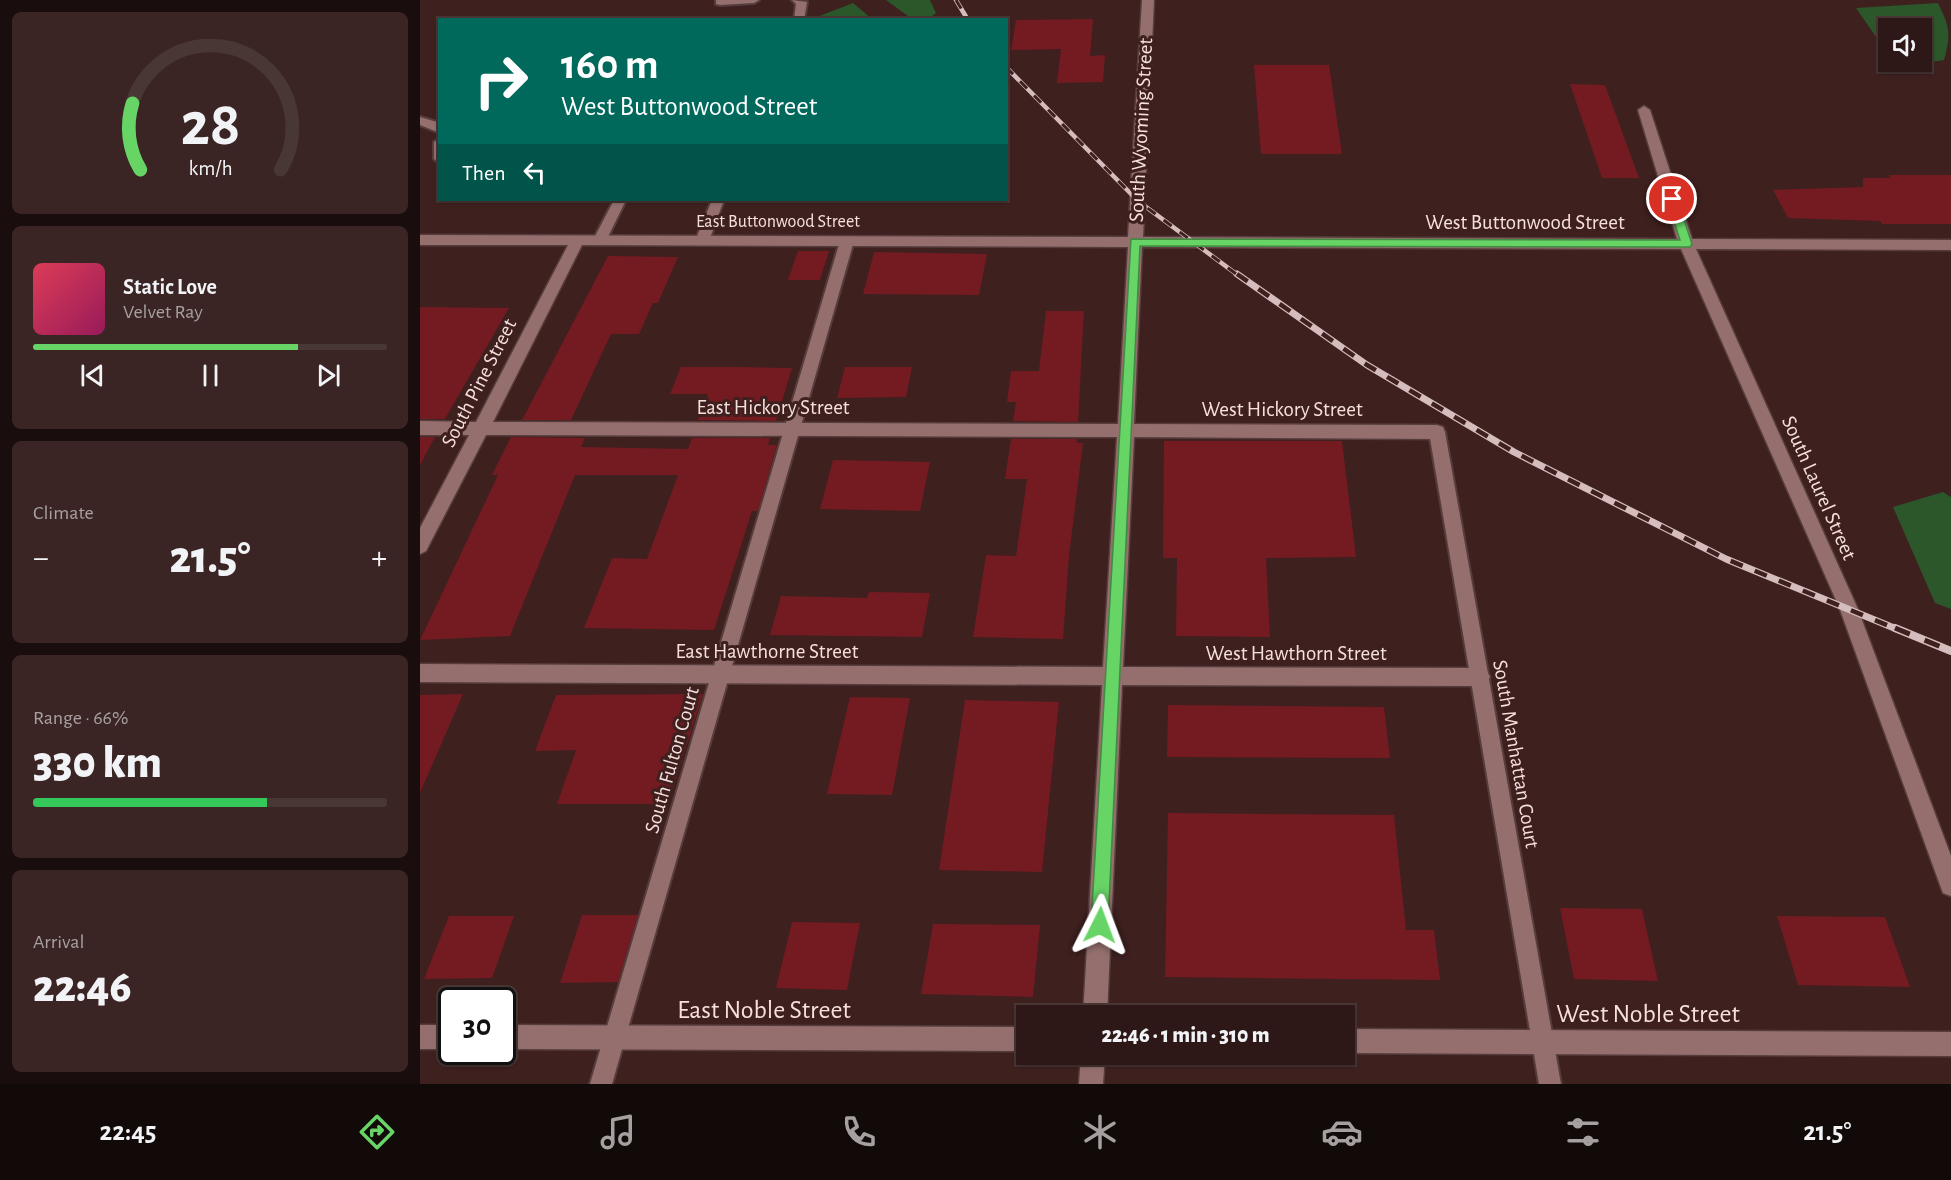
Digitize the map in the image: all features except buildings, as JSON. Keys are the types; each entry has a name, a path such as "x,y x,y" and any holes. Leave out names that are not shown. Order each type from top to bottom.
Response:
{"street":[{"name":"South Wyoming Street","path":"1096,1005 1148,0"},
{"name":"South Laurel Street","path":"1644,110 1686,244 1848,608 1951,885"},
{"name":"East Buttonwood Street","path":"420,240 1135,242"},
{"name":"South Pine Street","path":"420,546 578,240"},
{"name":"West Buttonwood Street","path":"1135,242 1951,245"},
{"name":"East Hickory Street","path":"420,428 1126,431"},
{"name":"West Hickory Street","path":"1126,431 1437,432"},
{"name":"East Hawthorne Street","path":"420,673 1113,676"},
{"name":"West Hawthorn Street","path":"1113,676 1480,677"},
{"path":"420,1036 438,1037"},
{"name":"East Noble Street","path":"516,1037 1016,1039"},
{"name":"West Noble Street","path":"1355,1041 1951,1044"},
{"path":"1091,1084 1092,1065"}],"lane":[{"path":"720,2 754,0"},
{"path":"797,0 802,2 799,18"},
{"path":"420,121 431,123 438,128"},
{"path":"600,240 620,201"},
{"path":"702,241 718,201"},
{"name":"South Fulton Court","path":"601,1084 847,241"},
{"name":"South Manhattan Court","path":"1437,432 1550,1084"}],"green space":[{"path":"886,0 930,0 936,13 929,18 911,18"},
{"path":"853,3 871,18 816,18"},
{"path":"1938,3 1948,31 1944,60 1932,62 1932,18 1878,18 1878,40 1856,8"},
{"path":"1943,492 1951,497 1951,609 1935,603 1893,507"}],"railway":[{"path":"956,0 967,18"},
{"path":"1008,69 1138,201 1239,276"},
{"path":"1237,274 1367,365 1514,452 1726,559 1899,630"},
{"path":"1895,628 1951,651"}],"route":[{"path":"1100,925 1135,242 1686,244 1672,199"}]}
